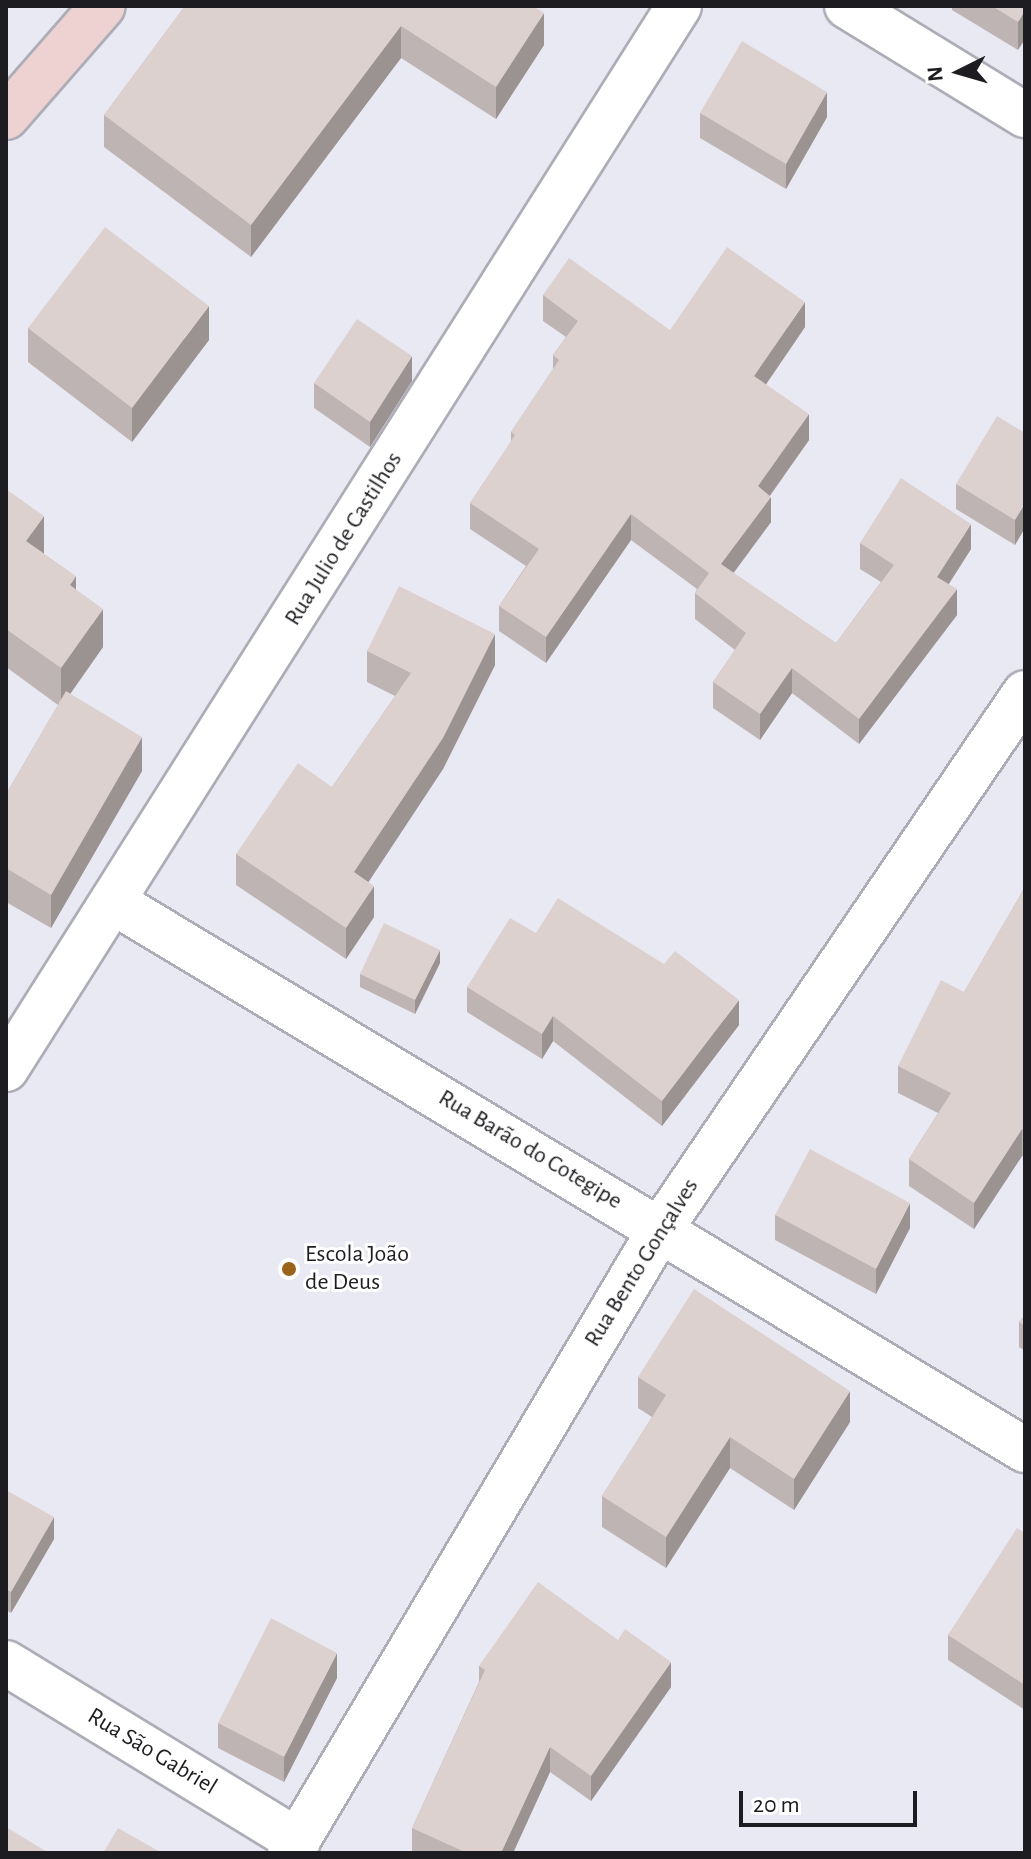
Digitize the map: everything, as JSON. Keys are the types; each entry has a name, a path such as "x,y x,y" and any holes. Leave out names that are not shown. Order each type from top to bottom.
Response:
{"main road":[{"path":"6,117 103,6"}],"street":[{"name":"Rua Julio de Castilhos","path":"6,1069 115,903 679,6"},
{"path":"847,6 1025,115"},
{"name":"Rua Bento Gonçalves","path":"294,1847 661,1228 1025,693"},
{"name":"Rua Barão do Cotegipe","path":"115,903 661,1228 1025,1450"},
{"name":"Rua São Gabriel","path":"6,1663 294,1847"}],"building":[{"path":"185,6 533,6 544,13 496,87 401,26 251,225 104,115"},
{"path":"992,6 1025,6 1025,11 1018,22"},
{"path":"742,41 827,92 786,164 700,113"},
{"path":"105,227 209,306 132,408 28,328"},
{"path":"727,247 805,302 754,376 809,414 758,486 771,497 721,564 836,643 894,565 860,543 901,478 971,524 937,577 957,589 859,719 792,668 760,714 713,682 746,633 695,593 709,573 631,514 546,637 499,606 539,549 470,503 515,435 511,432 559,360 553,355 578,321 543,295 569,258 670,330"},
{"path":"357,319 412,356 370,422 314,383"},
{"path":"997,416 1025,433 1025,503 1015,520 956,484"},
{"path":"6,489 44,516 26,541 76,576 70,585 103,609 61,668 6,629"},
{"path":"399,586 495,634 443,738 354,872 374,886 346,928 236,854 298,763 332,787 411,673 367,651"},
{"path":"66,691 142,737 51,895 6,868 6,794"},
{"path":"1025,887 1025,1130 1022,1129 974,1203 909,1159 951,1093 898,1066 941,980 964,992"},
{"path":"558,898 664,964 675,951 739,1000 662,1101 553,1016 542,1034 467,987 510,918 536,933"},
{"path":"384,923 440,950 415,1000 360,974"},
{"path":"810,1149 910,1203 876,1269 775,1215"},
{"path":"694,1289 850,1391 794,1479 730,1437 666,1537 602,1496 666,1395 638,1377"},
{"path":"6,1490 54,1517 11,1592 6,1589"},
{"path":"1017,1528 1025,1533 1025,1685 948,1635"},
{"path":"538,1582 618,1640 625,1629 671,1662 591,1776 550,1747 501,1853 467,1853 412,1828 485,1670 479,1666"},
{"path":"271,1618 337,1653 284,1757 218,1723"},
{"path":"6,1827 49,1853 6,1853"},
{"path":"118,1828 162,1853 103,1853"}],"place":[{"name":"Escola João de Deus","path":"289,1269"}]}
